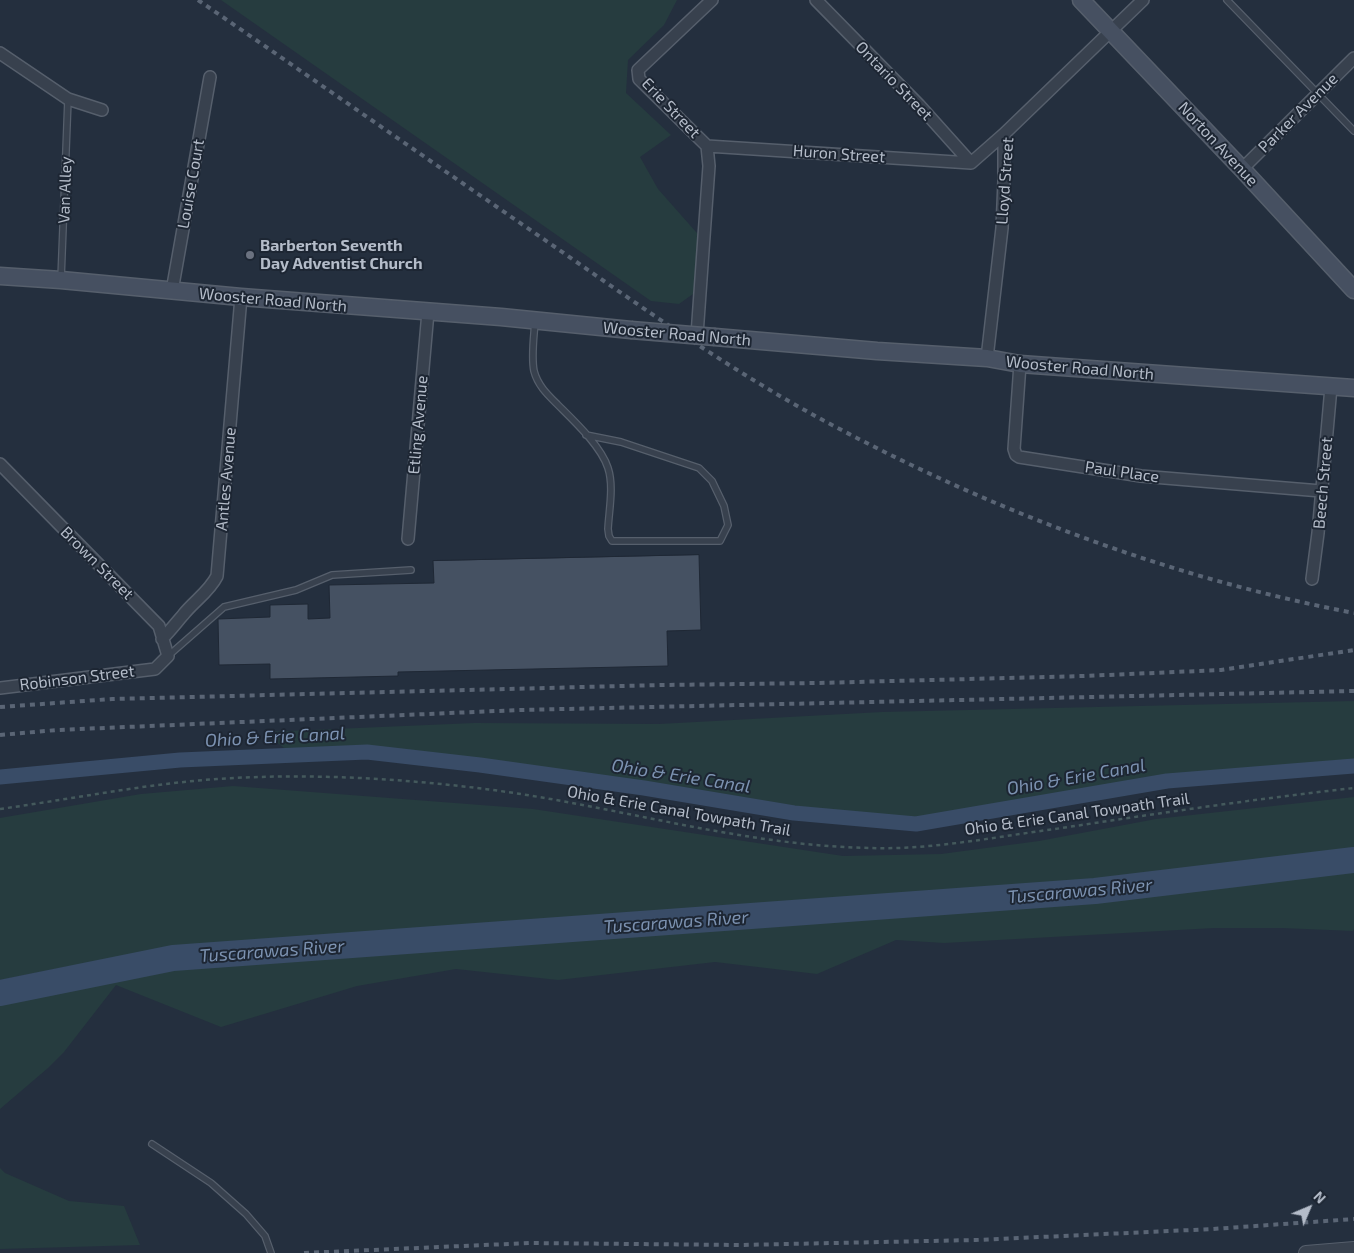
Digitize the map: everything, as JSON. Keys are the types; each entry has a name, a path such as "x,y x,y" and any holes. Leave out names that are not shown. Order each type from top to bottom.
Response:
{"main road":[{"name":"Norton Avenue","path":"1081,0 1354,290"},
{"name":"Wooster Road North","path":"0,276 631,330 698,330 715,337 877,352 987,358 1020,364 1354,388"}],"street":[{"name":"Erie Street","path":"698,330 709,166 707,146 639,79 638,70 712,0"},
{"name":"Ontario Street","path":"816,0 919,105 970,163"},
{"name":"Lloyd Street","path":"987,358 1002,228 1004,134 1142,0"},
{"path":"0,53 68,99 102,110"},
{"name":"Parker Avenue","path":"1242,169 1354,58"},
{"name":"Louise Court","path":"172,291 210,77"},
{"path":"970,163 1004,134"},
{"name":"Huron Street","path":"707,146 970,163"},
{"name":"Antles Avenue","path":"162,639 173,629 183,614 211,586 217,576 241,297"},
{"name":"Etling Avenue","path":"408,539 428,312"},
{"name":"Paul Place","path":"1020,364 1014,449 1019,457 1141,476 1321,490"},
{"name":"Beech Street","path":"1312,579 1318,541 1331,387"},
{"name":"Brown Street","path":"0,464 160,626 168,656"},
{"name":"Robinson Street","path":"0,688 155,669 168,656"},
{"path":"1306,1253 1354,1249"}],"lane":[{"path":"1227,0 1354,131"},
{"name":"Van Alley","path":"61,280 68,99"},
{"path":"534,321 534,370 538,382 545,392 586,435 600,452 608,466 610,478 608,529 612,541 720,541 728,525 724,506 712,481 698,468 621,442 586,435"},
{"path":"168,656 224,607 296,590 332,574 411,570"},
{"path":"152,1144 212,1183 246,1214 265,1236 271,1253"}],"path":[{"name":"Ohio & Erie Canal Towpath Trail","path":"0,809 219,779 306,777 366,779 486,789 767,840 805,845 874,848 952,843 1224,804 1354,788"}],"green space":[{"path":"221,0 677,0 664,25 628,60 626,93 671,135 640,157 658,189 704,241 700,289 679,304 651,301"},
{"path":"1354,701 1354,766 1167,781 916,824 367,752 293,755 264,732 475,723 659,724 882,712"},
{"path":"233,786 533,809 843,856 941,854 1039,841 1156,819 1354,797 1354,929 1353,931 1214,928 944,943 896,940 817,974 715,962 558,980 456,969 357,986 221,1027 116,985 64,1052 0,1109 0,1004 102,980 70,966 0,980 0,818 141,794"},
{"path":"0,1168 5,1173 69,1201 124,1206 140,1245 0,1249"}],"building":[{"path":"699,555 701,630 667,631 668,666 398,672 398,676 270,679 270,664 219,665 218,619 270,617 270,605 308,604 308,619 330,618 329,585 434,583 433,561"}],"waterway":[{"name":"Ohio & Erie Canal","path":"0,777 180,760 367,752 480,765 644,788 794,813 916,824 1167,781 1354,766"},
{"name":"Tuscarawas River","path":"0,993 173,958 1095,891 1354,860"}],"railway":[{"path":"198,0 684,336 757,382 832,425 894,457 957,486 1086,538 1218,581 1354,613"},
{"path":"0,707 112,699 1084,676 1221,670 1354,650"},
{"path":"0,735 57,730 520,710 1354,691"},
{"path":"304,1253 530,1243 740,1245 976,1240 1213,1229 1354,1219"}],"place":[{"name":"Barberton Seventh Day Adventist Church","path":"250,255"}]}
